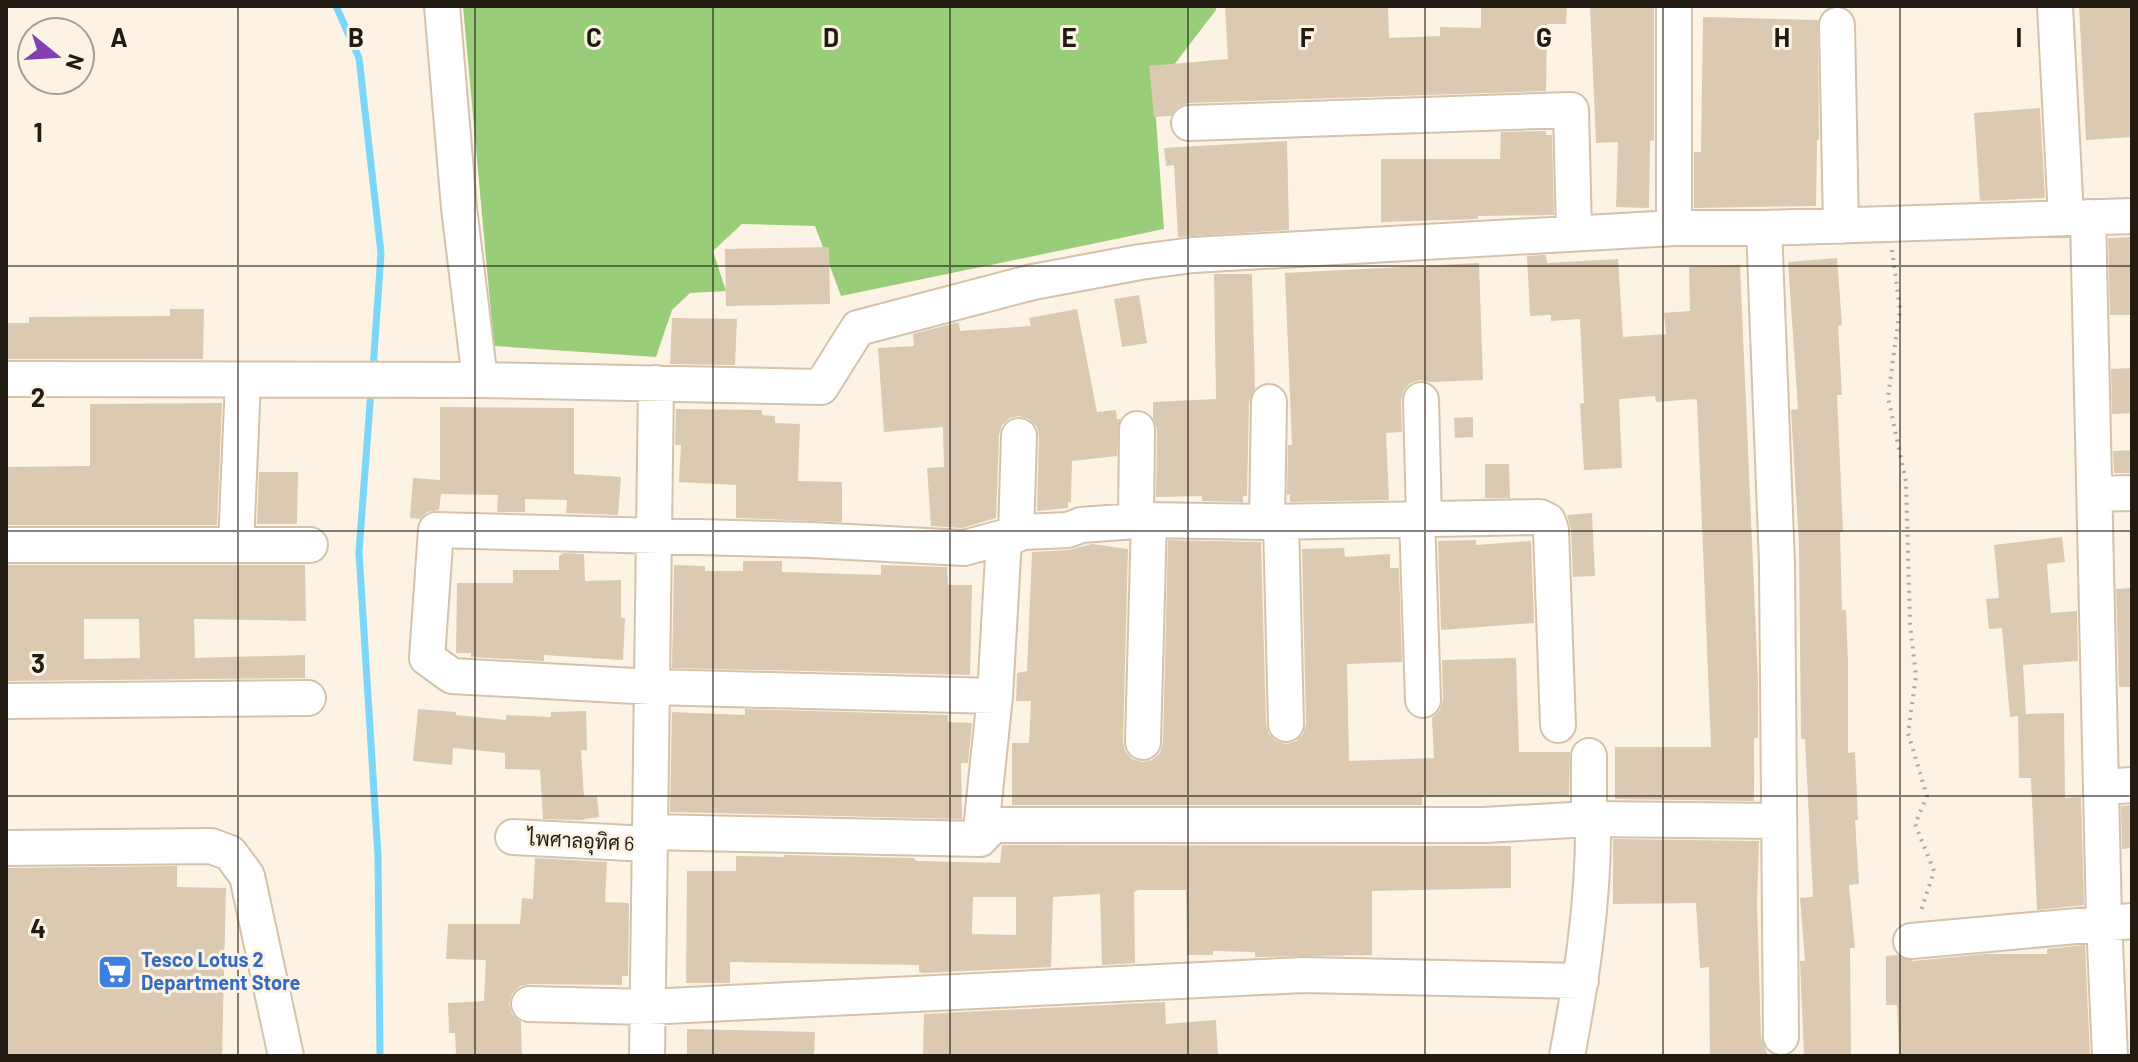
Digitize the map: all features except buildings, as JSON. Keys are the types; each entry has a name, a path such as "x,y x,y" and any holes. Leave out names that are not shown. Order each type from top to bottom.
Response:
{"street":[{"path":"442,6 459,208 480,380"},
{"path":"1674,6 1674,228"},
{"path":"2055,6 2077,217 2117,786 2118,921 2110,1056"},
{"path":"1837,25 1841,226"},
{"path":"1189,123 1571,110 1574,232"},
{"path":"6,379 480,380 821,387 858,328 1033,282 1140,262 1243,251 1574,232 2132,216"},
{"path":"1764,228 1777,564 1781,1037"},
{"path":"236,544 243,381"},
{"path":"647,1056 656,383"},
{"path":"1421,400 1423,700"},
{"path":"1269,402 1286,724"},
{"path":"1137,429 1142,521 1143,742"},
{"path":"980,839 1019,436"},
{"path":"2095,494 2132,493"},
{"path":"995,696 653,687 452,676 427,658 436,530 811,540 964,548 1081,525 1142,521 1537,517 1548,521 1551,530 1558,725"},
{"path":"6,545 310,545"},
{"path":"6,701 308,698"},
{"path":"1567,1056 1592,898 1589,756"},
{"path":"980,839 993,825 1484,825 1591,819 1779,821"},
{"name":"ไพศาลอุทิศ 6","path":"513,837 980,839"},
{"path":"6,848 211,846 230,853 247,876 286,1056"},
{"path":"1911,941 2118,921"},
{"path":"529,1004 647,1007 1303,975 1581,981"}],"path":[{"path":"1888,224 1900,309 1888,397 1906,482 1910,624 1916,676 1908,733 1927,796 1915,824 1934,871 1911,941"}],"green space":[{"path":"463,6 1216,6 1216,10 1154,91 1164,229 841,296 815,226 742,224 713,251 726,291 690,293 672,310 656,357 494,346"}],"waterway":[{"path":"336,6 359,58 381,253 373,369"},
{"path":"371,390 359,552 378,856 380,1056"}],"place":[{"name":"Tesco Lotus 2 Department Store","path":"115,972"}]}
